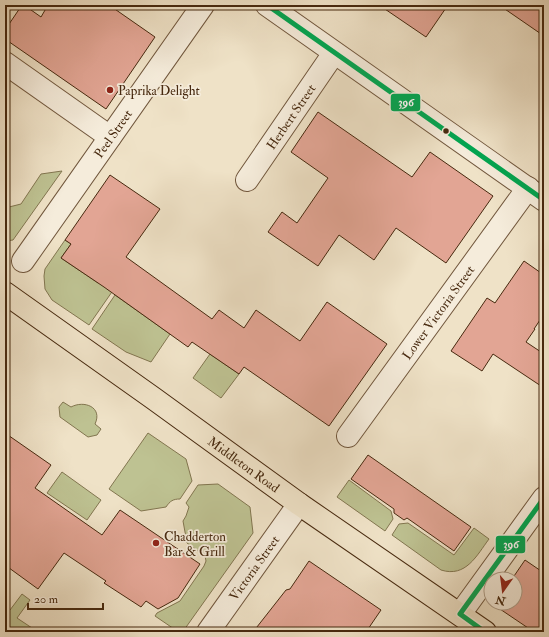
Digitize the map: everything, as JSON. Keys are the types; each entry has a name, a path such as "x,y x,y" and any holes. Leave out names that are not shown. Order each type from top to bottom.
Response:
{"main road":[{"name":"Middleton Road","path":"5,293 154,398 299,504 485,632"}],"street":[{"name":"Peel Street","path":"23,261 203,5"},
{"path":"267,5 536,194"},
{"name":"Herbert Street","path":"246,180 334,53"},
{"path":"5,63 110,137"},
{"name":"Lower Victoria Street","path":"348,436 536,194"},
{"path":"460,614 544,498"},
{"name":"Victoria Street","path":"208,632 299,504"}],"green space":[{"path":"62,171 13,240 5,241 5,208 21,204 41,174"},
{"path":"65,240 71,244 61,258 98,283 132,263 89,325 52,300 45,289 45,269"},
{"path":"115,295 170,334 151,362 126,352 92,329"},
{"path":"210,354 239,374 221,398 193,378"},
{"path":"63,402 71,407 81,404 91,406 96,413 97,418 95,424 101,429 97,435 88,437 60,417 59,407"},
{"path":"148,433 186,459 192,481 180,499 175,499 166,507 141,511 109,489"},
{"path":"62,472 101,500 87,520 47,493"},
{"path":"349,480 391,511 393,519 385,531 337,497"},
{"path":"218,484 250,507 253,533 184,630 177,631 155,616 157,613 180,601 206,561 205,556 187,543 183,521 189,507 186,503 198,485"},
{"path":"408,523 454,555 474,528 489,539 470,564 457,571 450,572 441,570 392,535 399,524"},
{"path":"22,594 30,600 17,618 38,632 5,632 5,606 10,610"}],"building":[{"path":"22,5 41,17 48,5 109,5 155,37 106,109 5,39 5,30"},
{"path":"379,5 448,5 426,37"},
{"path":"499,5 544,5 544,36"},
{"path":"318,112 412,177 430,152 493,196 446,263 396,228 374,260 339,235 318,266 268,232 282,212 297,223 328,178 291,152"},
{"path":"110,175 160,209 126,257 212,319 219,310 244,328 256,310 300,341 327,302 387,344 329,426 244,367 239,374 192,342 188,347 61,258 71,244 65,240"},
{"path":"524,261 544,275 544,314 526,342 544,354 544,388 493,354 482,371 451,351 487,298 495,303"},
{"path":"5,433 51,465 35,488 102,535 120,510 200,564 178,598 158,609 146,601 141,607 104,583 106,581 64,553 38,589 5,565"},
{"path":"368,455 471,527 454,551 407,518 404,520 394,513 394,509 351,479"},
{"path":"525,560 544,573 544,632 534,632 503,611 523,611 523,571 517,571"},
{"path":"309,561 381,610 366,632 253,632 286,590 290,589"}],"transit line":[{"name":"396","path":"267,5 544,200"},
{"name":"396","path":"485,632 460,614 544,498"}],"place":[{"name":"Paprika Delight","path":"110,90"},
{"name":"Chadderton Bar & Grill","path":"156,543"}]}
